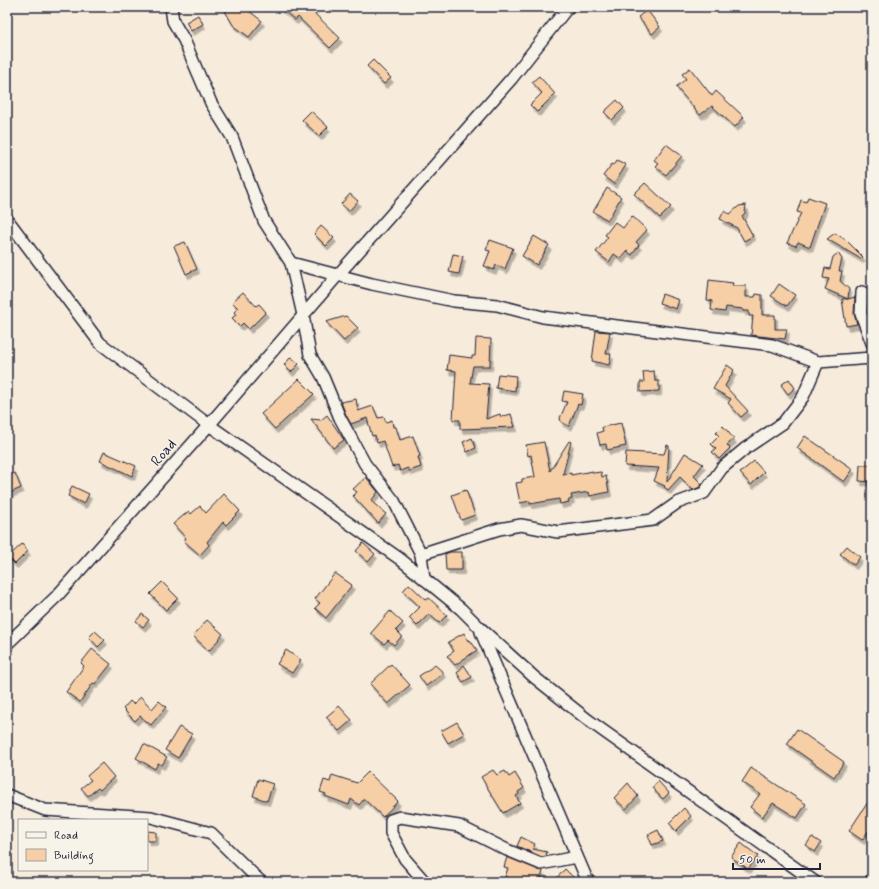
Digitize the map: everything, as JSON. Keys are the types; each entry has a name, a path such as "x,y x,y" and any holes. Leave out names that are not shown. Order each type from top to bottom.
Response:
{"street":[{"path":"172,7 173,21 184,40 211,103 232,138 264,221 291,263 303,315 310,355 323,377 340,418 365,464 394,501 421,554 424,579"},
{"name":"Road","path":"7,644 62,590 209,425 337,276 512,78 568,7"},
{"path":"7,219 100,343 209,425 400,559 461,609 534,677 588,720 815,882"},
{"path":"291,263 337,276 454,301 497,305 543,318 772,344 818,362 872,358"},
{"path":"862,292 861,314 872,343"},
{"path":"421,554 499,530 521,525 558,532 653,520 677,503 704,493 722,468 746,448 783,423 803,397 818,362"},
{"path":"479,627 576,857 588,882"},
{"path":"7,795 45,810 151,817 211,833 261,882"},
{"path":"424,882 404,859 391,833 391,820 400,817 459,826 507,850 541,864 576,857"}],"building":[{"path":"231,7 244,7 262,21 249,37 233,25 225,11"},
{"path":"279,7 316,7 312,11 340,38 330,48 298,17 295,20"},
{"path":"647,10 660,27 652,34 638,17"},
{"path":"198,15 203,24 191,31 186,22"},
{"path":"373,60 391,78 384,84 367,66"},
{"path":"690,68 712,96 716,91 744,117 735,127 712,106 700,115 676,87 686,79 682,74"},
{"path":"539,76 555,94 537,112 530,105 542,93 532,82"},
{"path":"617,100 624,108 612,120 604,112"},
{"path":"311,111 328,127 319,136 302,120"},
{"path":"666,144 682,156 666,175 655,166 658,163 654,160"},
{"path":"617,160 626,165 614,184 603,176"},
{"path":"645,183 671,207 660,218 634,194"},
{"path":"607,188 621,197 608,220 593,212"},
{"path":"350,194 358,201 349,211 341,204"},
{"path":"808,197 825,203 810,247 798,242 796,246 787,243 801,213 797,212 801,200 806,202"},
{"path":"746,205 745,213 742,216 753,236 744,241 737,228 720,219 724,211 730,214 739,206"},
{"path":"632,216 647,230 636,242 639,245 632,255 627,251 621,259 614,254 609,262 596,252 608,237 605,235 615,222 623,228"},
{"path":"321,226 334,238 326,246 314,234"},
{"path":"835,233 846,240 863,257 861,259 827,239"},
{"path":"534,236 549,245 537,265 522,256"},
{"path":"490,240 513,248 505,269 496,265 494,270 484,266 490,251 486,250"},
{"path":"185,242 197,269 186,274 174,246"},
{"path":"838,253 842,259 839,271 842,271 840,281 849,289 848,299 825,289 829,279 823,278 825,268 830,269 833,257"},
{"path":"453,254 463,256 459,274 449,272"},
{"path":"709,280 733,283 732,286 746,286 746,297 755,297 756,294 762,295 762,315 775,315 775,329 787,329 785,339 751,335 753,316 749,316 749,311 726,307 725,312 711,310 712,301 707,300"},
{"path":"779,284 795,295 787,306 771,296"},
{"path":"243,292 256,306 259,304 266,312 249,329 243,323 240,326 232,318 236,315 234,312 238,308 232,302"},
{"path":"662,294 679,300 676,309 659,303"},
{"path":"855,297 854,314 857,324 846,326 842,299"},
{"path":"346,316 358,328 344,341 326,322"},
{"path":"596,331 610,332 606,354 611,354 609,365 592,361"},
{"path":"476,338 491,339 490,366 473,366 470,383 489,384 486,419 500,414 501,417 511,414 515,427 460,429 460,420 453,420 456,371 447,370 449,355 472,358 472,356 475,356"},
{"path":"291,357 299,364 291,372 284,365"},
{"path":"727,365 734,370 725,386 748,411 741,417 728,403 731,399 713,389"},
{"path":"654,371 655,381 659,381 659,391 640,392 640,382 644,382 643,372"},
{"path":"498,374 516,376 515,391 496,388"},
{"path":"299,379 314,394 275,429 261,414"},
{"path":"789,379 795,388 788,394 781,385"},
{"path":"564,391 583,394 581,405 578,404 569,426 561,422 560,418 567,402 562,401"},
{"path":"356,399 358,411 373,406 378,418 384,417 386,422 392,420 393,427 396,427 400,440 413,436 420,456 418,457 421,467 409,471 408,468 400,471 398,465 392,467 383,441 377,443 375,435 372,436 367,418 351,424 346,415 341,402"},
{"path":"327,415 344,440 333,448 311,419 321,420"},
{"path":"621,423 626,446 607,450 606,444 600,445 597,433 603,431 602,427"},
{"path":"723,426 734,439 727,445 730,448 719,459 712,452 716,449 711,444 719,436 716,433"},
{"path":"805,436 853,469 844,482 797,448"},
{"path":"472,438 476,448 467,452 463,442"},
{"path":"569,441 571,442 563,474 571,473 571,475 593,471 593,473 601,472 602,477 606,476 609,492 590,496 589,492 571,495 572,499 568,500 569,502 560,504 559,499 530,504 530,501 520,503 516,483 522,482 522,479 535,477 531,455 528,456 526,445 544,442 550,471"},
{"path":"667,445 669,446 667,482 685,453 703,464 694,476 702,484 700,487 693,490 680,477 668,490 664,487 665,486 654,481 659,468 625,466 626,452 664,454"},
{"path":"104,452 136,466 132,476 100,461"},
{"path":"754,461 764,472 751,485 740,473"},
{"path":"860,465 872,465 872,482 859,481"},
{"path":"15,473 21,488 7,494 7,476"},
{"path":"366,477 378,492 371,501 386,514 378,523 353,496 357,492 353,489"},
{"path":"72,486 89,494 84,504 68,496"},
{"path":"466,490 475,515 461,520 452,495"},
{"path":"224,494 240,511 226,525 223,522 207,542 209,545 200,555 184,541 186,538 173,524 189,511 191,514 200,506 206,513"},
{"path":"363,543 375,554 368,562 356,551"},
{"path":"22,544 28,551 15,564 8,557"},
{"path":"847,546 860,557 854,565 840,554"},
{"path":"450,552 462,552 462,570 446,570 445,554"},
{"path":"335,573 352,585 326,618 315,608 320,603 315,599"},
{"path":"162,582 178,598 166,610 150,594"},
{"path":"409,584 426,600 429,598 447,615 439,623 429,614 417,626 409,618 420,607 403,591"},
{"path":"390,611 403,623 396,630 402,636 394,645 388,640 384,644 371,633"},
{"path":"142,614 149,620 143,627 136,621"},
{"path":"207,620 223,634 209,651 193,636"},
{"path":"95,631 105,640 98,647 89,637"},
{"path":"464,633 468,641 470,640 477,650 455,665 447,656 454,651 448,642"},
{"path":"92,649 111,664 95,684 93,683 80,702 66,692 84,666 81,663"},
{"path":"286,650 301,660 292,673 277,664"},
{"path":"391,664 410,685 388,704 370,684"},
{"path":"435,665 444,673 426,686 419,676"},
{"path":"464,665 472,677 463,682 457,673"},
{"path":"141,697 152,709 159,701 166,707 151,725 140,716 135,721 123,709 130,701 133,704"},
{"path":"339,706 352,720 339,731 326,717"},
{"path":"457,722 464,734 448,743 441,731"},
{"path":"179,727 192,734 178,758 165,750"},
{"path":"797,729 844,762 834,777 787,744"},
{"path":"144,744 167,757 162,765 158,763 155,769 136,758"},
{"path":"102,763 114,777 100,790 98,788 88,796 81,788 91,780 87,776"},
{"path":"751,768 806,804 797,818 773,803 762,817 750,807 760,794 742,782"},
{"path":"493,770 497,775 505,771 509,777 515,773 524,788 518,792 519,794 516,796 520,803 503,813 481,777"},
{"path":"368,772 398,801 383,817 364,799 359,805 351,799 349,805 325,796 326,794 320,792 324,780 330,782 332,775 357,783"},
{"path":"258,779 273,784 267,801 253,796"},
{"path":"658,781 669,793 663,799 652,788"},
{"path":"628,783 638,796 626,809 614,798"},
{"path":"872,796 872,826 862,840 849,831"},
{"path":"684,808 691,816 676,831 669,823"},
{"path":"658,830 663,841 652,845 648,835"},
{"path":"148,831 156,832 156,841 148,841"},
{"path":"521,837 535,844 533,849 547,852 546,856 542,857 517,846"},
{"path":"812,837 821,843 815,852 806,845"},
{"path":"741,843 758,856 748,869 731,857"},
{"path":"507,857 543,871 540,882 520,882 505,877 508,868 504,867"},
{"path":"565,869 578,882 553,882"}]}
